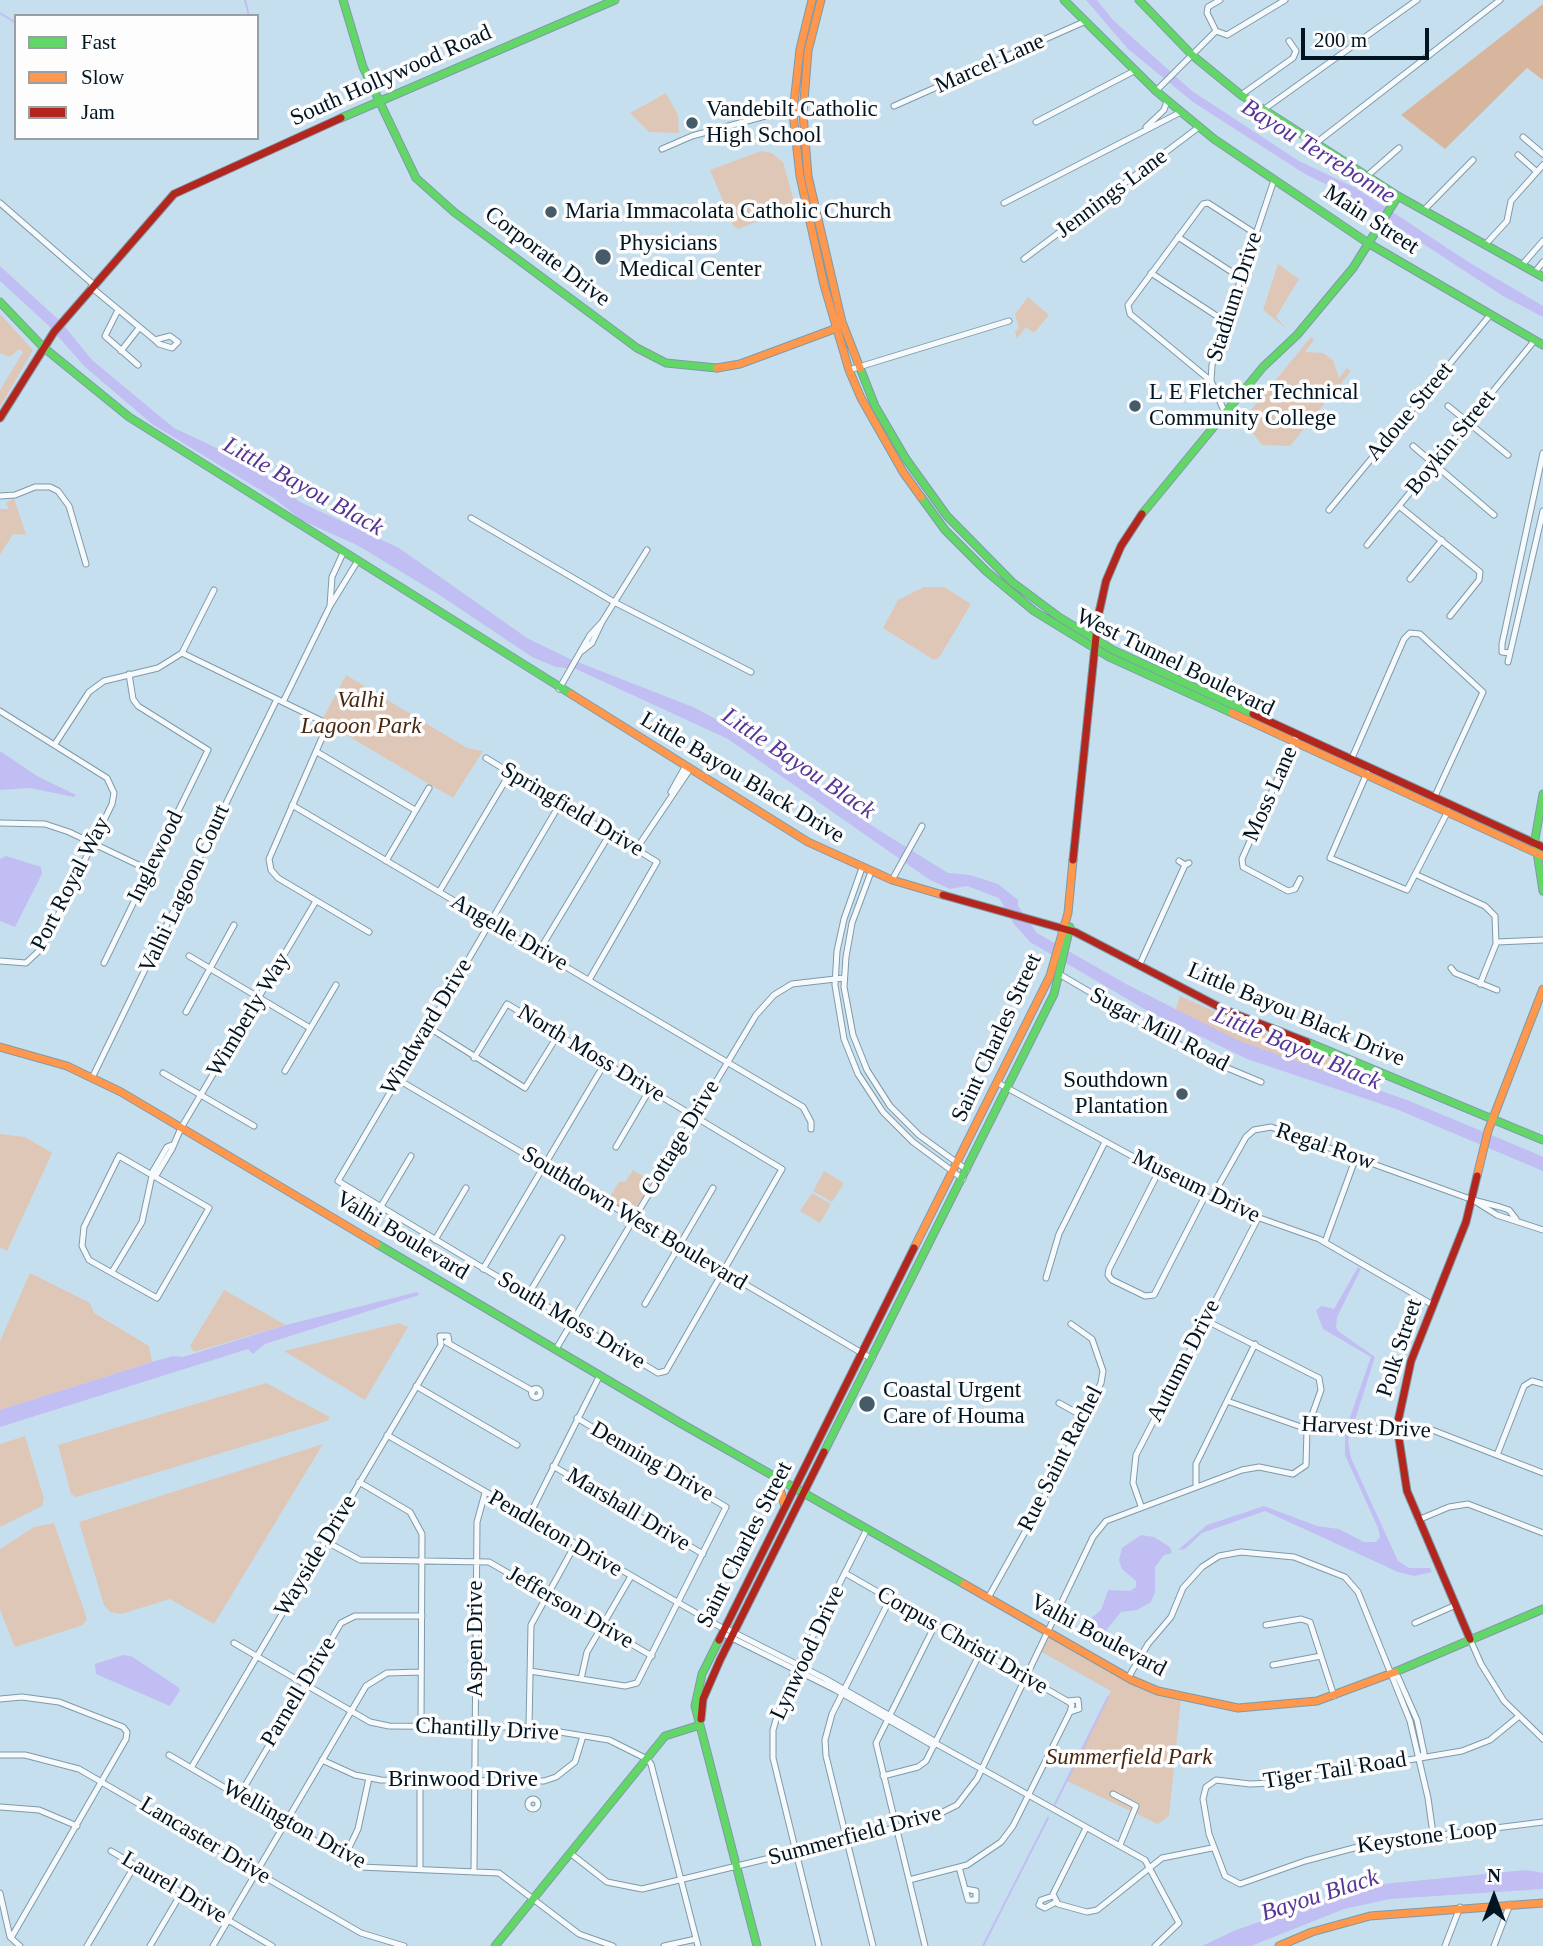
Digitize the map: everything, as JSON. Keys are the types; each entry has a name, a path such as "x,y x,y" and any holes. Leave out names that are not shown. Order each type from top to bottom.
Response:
{"street":[{"name":"Corporate Drive","path":"343,0 363,67 408,165 433,195 647,354 682,367 727,367 836,330"},
{"name":"South Hollywood Road","path":"0,418 54,332 174,194 379,101 615,0"},
{"name":"West Tunnel Boulevard","path":"813,0 800,49 793,113 800,176 836,330 849,370 886,444 945,530 1009,592 1094,649 1369,771 1540,855"},
{"name":"West Tunnel Boulevard","path":"821,0 808,51 803,113 808,176 826,258 842,322 858,366 894,441 947,516 1012,582 1095,639 1295,738 1352,758 1369,771 1434,796 1539,845"},
{"name":"Main Street","path":"1064,0 1156,91 1199,127 1368,243 1543,345"},
{"path":"1139,0 1192,55 1263,110 1398,196 1485,245 1539,274 1543,262"},
{"path":"1220,0 1208,7 1207,13 1216,31 1227,35 1285,0"},
{"path":"1263,110 1417,0"},
{"path":"1316,144 1500,0"},
{"name":"Marcel Lane","path":"894,106 1086,21"},
{"path":"1156,91 1216,31"},
{"path":"1241,95 1293,58 1296,51 1289,41"},
{"path":"1036,122 1136,70"},
{"path":"1146,127 1164,110 1167,101"},
{"path":"1004,203 1146,127 1181,112"},
{"path":"662,149 692,136 769,115 803,113"},
{"name":"Jennings Lane","path":"1024,259 1199,127"},
{"path":"1523,137 1543,154"},
{"path":"1367,176 1399,148"},
{"path":"1518,156 1537,172"},
{"path":"1424,210 1473,160"},
{"path":"1485,245 1507,221 1511,201 1543,165"},
{"name":"Stadium Drive","path":"1225,413 1211,381 1212,365 1275,180"},
{"name":"Saint Charles Street","path":"700,1726 703,1699 710,1680 1054,994 1067,929 1095,639 1103,594 1121,546 1134,524 1263,367 1297,335 1326,301 1398,196"},
{"path":"0,203 155,341"},
{"path":"1211,381 1129,312 1129,302 1203,204 1208,203 1256,234"},
{"path":"1178,237 1241,278"},
{"path":"1522,265 1543,241"},
{"path":"815,245 826,258"},
{"path":"1151,273 1226,322"},
{"name":"Little Bayou Black Drive","path":"0,302 43,347 129,417 559,689 808,842 892,880 1067,929 1225,1010 1394,1076 1543,1140"},
{"path":"118,310 105,335 138,365"},
{"name":"Adoue Street","path":"1329,510 1491,314"},
{"path":"849,370 1009,321"},
{"path":"836,330 842,322"},
{"path":"121,351 139,328"},
{"name":"Boykin Street","path":"1367,545 1535,340"},
{"path":"1448,406 1508,455"},
{"path":"1413,446 1494,515"},
{"path":"1510,653 1502,652 1502,644 1543,453"},
{"path":"0,496 40,489 58,491 69,506 86,564"},
{"path":"1399,506 1480,575 1450,616"},
{"path":"1508,662 1543,511"},
{"path":"471,518 614,602 751,672"},
{"path":"1410,579 1441,540"},
{"path":"559,689 582,651 592,643 647,550"},
{"path":"330,606 332,577 343,553"},
{"path":"284,702 330,606 357,562"},
{"path":"55,744 89,691 104,681 158,668 182,653 214,590"},
{"path":"1352,758 1404,639 1410,633 1420,634 1483,692 1434,796"},
{"path":"182,653 328,724 271,849 271,870 278,878 369,932"},
{"name":"Inglewood","path":"104,963 208,750 138,706 133,699 130,674"},
{"name":"Valhi Lagoon Court","path":"92,1078 276,699"},
{"name":"Port Royal Way","path":"0,711 107,778 111,785 112,804 36,957 26,963 0,961"},
{"name":"Moss Lane","path":"1295,738 1242,859 1243,867 1288,891 1295,889 1300,879"},
{"path":"317,752 415,810"},
{"name":"Springfield Drive","path":"486,758 657,862 589,981"},
{"path":"637,848 687,768"},
{"path":"1369,771 1330,858 1403,890 1411,886 1448,811"},
{"path":"439,892 510,773"},
{"path":"386,861 429,788"},
{"path":"1542,885 1539,845 1543,794"},
{"name":"Windward Drive","path":"338,1181 561,802"},
{"name":"Angelle Drive","path":"292,805 803,1107 811,1122 811,1129"},
{"path":"0,822 45,824 149,870"},
{"path":"892,880 922,826"},
{"path":"539,951 611,832"},
{"path":"1139,966 1187,864 1178,861"},
{"path":"862,868 844,919 835,978 844,1039 864,1085 901,1131 963,1179"},
{"path":"871,872 852,923 844,978 853,1035 873,1081 908,1125 967,1170"},
{"path":"1417,875 1491,910 1497,924 1497,942 1480,984"},
{"name":"Wimberly Way","path":"112,1272 142,1222 147,1189 153,1176 158,1174 181,1128 316,901"},
{"path":"186,1012 234,925"},
{"path":"1497,942 1543,940"},
{"path":"189,956 310,1028"},
{"name":"Saint Charles Street","path":"757,1946 695,1706 702,1674 1060,960"},
{"path":"1451,968 1497,990"},
{"name":"Sugar Mill Road","path":"1059,974 1201,1057 1261,1082"},
{"name":"Cottage Drive","path":"556,1349 756,1015 774,995 800,982 844,978"},
{"path":"285,1072 336,985"},
{"name":"Polk Street","path":"1543,989 1492,1119 1473,1200 1409,1368 1398,1426 1403,1475 1418,1520 1470,1639 1493,1685 1518,1717 1543,1739"},
{"name":"North Moss Drive","path":"474,1058 507,1004 782,1169 724,1272"},
{"path":"428,1027 525,1088 558,1035"},
{"name":"Valhi Boulevard","path":"0,1047 35,1055 92,1078 1047,1632 1128,1678 1181,1699 1238,1708 1290,1706 1334,1696 1543,1609"},
{"path":"483,1269 605,1063"},
{"path":"163,1073 254,1126"},
{"name":"Southdown West Boulevard","path":"397,1079 872,1359"},
{"name":"Museum Drive","path":"999,1083 1208,1198 1257,1220 1325,1242 1433,1305"},
{"path":"616,1147 650,1089"},
{"name":"Regal Row","path":"1159,1171 1108,1272 1112,1280 1148,1297 1154,1295 1245,1137 1263,1127 1277,1128 1473,1200"},
{"path":"1046,1278 1059,1234 1105,1142"},
{"path":"119,1156 153,1176 209,1208 157,1298 89,1260 82,1246 81,1236 119,1156"},
{"path":"380,1208 411,1156"},
{"path":"1325,1242 1356,1157"},
{"name":"South Moss Drive","path":"338,1181 662,1373 724,1272"},
{"path":"435,1240 466,1188"},
{"path":"645,1304 713,1188"},
{"path":"1473,1200 1504,1208 1517,1219"},
{"path":"1473,1200 1501,1216 1517,1219 1543,1230"},
{"path":"1501,1216 1504,1208"},
{"name":"Autumn Drive","path":"1141,1506 1133,1483 1134,1460 1257,1220"},
{"path":"528,1296 562,1238"},
{"path":"1205,1320 1319,1378 1321,1390 1307,1429"},
{"name":"Rue Saint Rachel","path":"988,1598 1101,1383 1103,1371 1092,1339 1071,1324"},
{"name":"Wayside Drive","path":"191,1768 440,1345 439,1337 443,1334 448,1336 449,1342 533,1391"},
{"path":"1196,1486 1196,1464 1255,1344"},
{"path":"528,1518 600,1375"},
{"path":"1497,1455 1524,1386 1532,1381 1543,1384"},
{"path":"416,1386 517,1445"},
{"name":"Harvest Drive","path":"1227,1401 1307,1429 1398,1426 1432,1429 1543,1473"},
{"path":"1059,1403 1084,1417"},
{"name":"Denning Drive","path":"577,1418 726,1507 703,1555"},
{"name":"Summerfield Drive","path":"570,1853 599,1877 618,1886 642,1889 896,1828 950,1811 970,1791 982,1770 1097,1531 1113,1517 1251,1468 1264,1467 1293,1474 1301,1472 1307,1462 1307,1429"},
{"name":"Pendleton Drive","path":"387,1435 677,1605 844,1692 1027,1796 1120,1844 1150,1866"},
{"name":"Marshall Drive","path":"553,1466 703,1555"},
{"path":"776,1477 785,1509"},
{"path":"359,1482 415,1518 422,1534 421,1726"},
{"name":"Aspen Drive","path":"474,1870 476,1561 478,1509 485,1493"},
{"path":"1418,1520 1449,1507 1468,1504 1543,1533"},
{"name":"Lynwood Drive","path":"819,1946 772,1743 775,1716 867,1529"},
{"name":"Jefferson Drive","path":"325,1541 360,1560 476,1561 501,1567 652,1656"},
{"path":"529,1727 531,1625 575,1545"},
{"path":"1128,1678 1148,1644 1171,1617 1189,1580 1210,1561 1241,1552 1294,1557 1345,1577 1359,1592 1392,1672 1398,1677 1423,1749 1420,1758 1433,1834"},
{"path":"530,1671 633,1686 639,1681 703,1555"},
{"name":"Corpus Christi Drive","path":"845,1573 1072,1705 1027,1796"},
{"path":"581,1679 587,1652 630,1578"},
{"path":"873,1946 825,1748 827,1728 890,1600"},
{"path":"1415,1623 1456,1605"},
{"name":"Parnell Drive","path":"239,1796 338,1626 346,1619 361,1616 422,1616"},
{"path":"1266,1625 1306,1619 1312,1626 1334,1696"},
{"path":"925,1946 876,1743 935,1625"},
{"name":"Chantilly Drive","path":"234,1643 350,1712 380,1724 529,1727 620,1743 647,1759"},
{"path":"883,1776 918,1767 926,1760 981,1651"},
{"path":"1273,1665 1321,1656"},
{"path":"213,1946 366,1686 377,1676 396,1672 421,1672"},
{"path":"702,1674 710,1680"},
{"path":"0,1699 22,1697 59,1702 123,1727 126,1739 11,1938"},
{"name":"Tiger Tail Road","path":"1212,1848 1203,1799 1206,1787 1216,1780 1257,1784 1476,1747 1498,1735 1518,1717"},
{"path":"496,1945 665,1736 700,1726"},
{"name":"Brinwood Drive","path":"322,1760 369,1779 529,1782 553,1779 569,1768 578,1757 583,1736"},
{"name":"Lancaster Drive","path":"0,1755 25,1755 55,1760 102,1780 361,1933 401,1945"},
{"name":"Wellington Drive","path":"169,1755 344,1858 371,1869 474,1870 499,1873 579,1934 613,1946"},
{"path":"647,1759 652,1764 698,1946"},
{"path":"344,1858 358,1829 369,1779"},
{"path":"419,1870 420,1781"},
{"path":"529,1782 529,1798"},
{"path":"1113,1794 1136,1806 1120,1844"},
{"path":"909,1880 976,1861 1001,1842 1027,1796"},
{"path":"0,1807 40,1810 77,1826"},
{"name":"Keystone Loop","path":"1212,1848 1225,1876 1240,1884 1339,1851 1433,1834 1543,1822"},
{"path":"1086,1828 1054,1899 1092,1912 1161,1858 1212,1848"},
{"name":"Laurel Drive","path":"111,1851 272,1946"},
{"path":"87,1946 135,1865"},
{"path":"1150,1866 1179,1923 1155,1946"},
{"path":"959,1867 965,1889"},
{"path":"150,1946 182,1892"},
{"path":"0,1893 11,1938 20,1946"},
{"path":"1279,1946 1355,1919 1460,1907 1543,1903"},
{"path":"1494,1946 1510,1904"},
{"path":"1445,1946 1460,1907"},
{"path":"664,1946 696,1938"}],"green space":[{"path":"666,93 678,115 679,133 649,132 630,113"},
{"path":"761,151 772,153 783,162 795,205 739,229 734,227 710,170"},
{"path":"1278,264 1299,279 1276,317 1287,329 1263,310"},
{"path":"1028,297 1049,315 1034,333 1026,327 1017,339 1015,331 1019,329 1015,314"},
{"path":"0,314 33,350 0,407 0,390 23,352 19,349 10,357 0,353"},
{"path":"1311,337 1314,340 1305,352 1323,353 1333,360 1339,378 1347,368 1351,371 1290,446 1262,445 1250,430 1250,420 1244,426 1240,423"},
{"path":"14,498 26,535 13,534 0,555 0,509 9,509 6,503"},
{"path":"924,587 944,587 971,604 939,658 934,660 883,628 898,600"},
{"name":"Valhi Lagoon Park","path":"346,675 467,748 483,751 453,798 331,726 323,718"},
{"path":"1180,996 1257,1030 1367,1071 1361,1088 1250,1047 1175,1011"},
{"path":"0,1134 25,1137 52,1153 7,1251 0,1247"},
{"path":"633,1170 653,1182 632,1213 608,1200 619,1182 626,1181"},
{"path":"824,1171 844,1183 832,1202 813,1191"},
{"path":"812,1193 831,1204 820,1223 800,1211"},
{"path":"30,1273 90,1303 94,1313 149,1346 152,1362 0,1410 0,1341"},
{"path":"224,1290 286,1325 194,1352 190,1346"},
{"path":"399,1323 408,1327 365,1400 284,1351"},
{"path":"266,1383 330,1417 327,1421 76,1497 71,1494 58,1445"},
{"path":"25,1436 44,1499 42,1506 0,1527 0,1444"},
{"path":"323,1444 214,1624 170,1599 121,1614 110,1612 104,1605 79,1522"},
{"path":"54,1523 87,1619 83,1625 15,1647 0,1610 0,1549 34,1527"},
{"name":"Summerfield Park","path":"1047,1632 1120,1673 1181,1699 1169,1816 1158,1824 1067,1781 1111,1691 1040,1651"}],"shaded area":[{"path":"1543,4 1543,80 1527,68 1445,149 1401,115"}],"water":[{"path":"1086,0 1097,0 1113,20 1192,91 1299,161 1356,188 1470,263 1543,306 1543,317 1503,296 1350,196 1305,174 1193,102 1128,49"},
{"path":"0,266 61,322 92,360 174,428 240,459 286,488 298,501 399,548 527,638 570,659 693,707 727,725 877,829 948,873 970,875 998,884 1018,900 1018,906 1037,933 1126,984 1237,1040 1407,1100 1532,1152 1543,1157 1543,1171 1396,1109 1247,1059 1146,1010 1030,942 1014,924 999,898 967,886 950,889 930,880 728,739 576,669 556,667 532,657 438,594 357,545 301,520 275,499 152,424 84,366 49,326 0,281"},
{"path":"0,751 37,776 76,795 74,797 30,788 0,790"},
{"path":"6,856 41,867 42,874 15,927 0,921 0,859"},
{"path":"1358,1267 1361,1269 1337,1317 1336,1327 1375,1357 1354,1423 1349,1422 1350,1417 1371,1357 1323,1329 1316,1310 1322,1306 1334,1309"},
{"path":"417,1292 419,1295 265,1344 253,1354 248,1349 0,1427 0,1410 173,1356 183,1357 286,1325"},
{"path":"1345,1433 1350,1433 1348,1441 1351,1458 1398,1561 1409,1568 1430,1568 1432,1572 1414,1576 1398,1572 1265,1511 1202,1533 1185,1549 1178,1550 1207,1525 1264,1506 1317,1526 1339,1529 1364,1542 1376,1542 1380,1537 1378,1528 1345,1455"},
{"path":"1141,1535 1154,1537 1170,1547 1172,1553 1164,1555 1155,1567 1155,1592 1151,1602 1137,1610 1121,1612 1104,1633 1090,1626 1089,1620 1101,1610 1108,1590 1130,1591 1136,1587 1136,1581 1122,1569 1119,1560 1122,1548"},
{"path":"123,1655 131,1656 178,1687 180,1690 170,1706 96,1674 95,1664"},
{"path":"1526,1870 1543,1873 1543,1889 1390,1899 1344,1909 1251,1946 1202,1946 1236,1930 1363,1886"}],"waterway":[{"path":"245,0 248,14"},
{"path":"0,13 14,22"},
{"path":"1055,1804 1108,1697"},
{"path":"983,1946 1048,1818"}],"traffic: fast":[{"path":"343,0 363,67 416,178 454,212 637,348 666,363 717,368"},
{"path":"341,118 615,0"},
{"path":"1064,0 1156,91 1214,139 1368,243 1543,345"},
{"path":"1139,0 1192,55 1241,95 1398,196 1543,277"},
{"path":"1142,514 1263,367 1297,335 1353,268 1398,196"},
{"path":"0,302 43,347 129,417 571,694"},
{"path":"860,368 875,406 906,459 947,516 1012,582 1059,617 1113,650 1253,714"},
{"path":"921,497 945,530 986,571 1034,611 1109,657 1232,713"},
{"path":"1543,794 1535,839 1543,891"},
{"path":"824,1452 1054,994 1070,927"},
{"path":"1307,1042 1543,1140"},
{"path":"377,1244 682,1424 964,1584"},
{"path":"1395,1672 1543,1609"},
{"path":"719,1640 702,1674 695,1706 757,1946"},
{"path":"495,1946 665,1736 700,1725"}],"traffic: slow":[{"path":"812,0 800,49 793,113 800,176 824,285 849,370 861,398 903,472 921,497"},
{"path":"821,0 808,51 803,113 808,176 842,322 860,368"},
{"path":"717,368 740,364 837,328"},
{"path":"571,694 808,842 892,880 943,895"},
{"path":"1232,713 1543,856"},
{"path":"914,1248 1050,976 1068,913 1073,860"},
{"path":"1477,1176 1488,1131 1543,989"},
{"path":"0,1047 67,1066 121,1092 377,1244"},
{"path":"777,1478 785,1507"},
{"path":"964,1584 1132,1680 1158,1691 1238,1708 1317,1701 1395,1672"},
{"path":"1279,1946 1312,1932 1370,1916 1543,1903"}],"traffic: jam":[{"path":"0,418 54,332 174,194 341,118"},
{"path":"1073,860 1098,617 1106,581 1121,546 1142,514"},
{"path":"1253,714 1543,847"},
{"path":"943,895 1075,932 1225,1010 1307,1042"},
{"path":"1470,1639 1407,1491 1397,1426 1411,1361 1466,1222 1477,1176"},
{"path":"719,1640 914,1248"},
{"path":"701,1719 703,1699 720,1660 824,1452"}],"place":[{"name":"Vandebilt Catholic High School","path":"692,123"},
{"name":"Maria Immacolata Catholic Church","path":"551,212"},
{"name":"Physicians Medical Center","path":"603,257"},
{"name":"L E Fletcher Technical Community College","path":"1135,406"},
{"name":"Southdown Plantation","path":"1182,1094"},
{"name":"Coastal Urgent Care of Houma","path":"867,1404"}],"water label":[{"name":"Bayou Terrebonne","path":"1318,152"},
{"name":"Little Bayou Black","path":"303,487"},
{"name":"Little Bayou Black","path":"798,764"},
{"name":"Little Bayou Black","path":"1297,1049"},
{"name":"Bayou Black","path":"1320,1896"}]}
